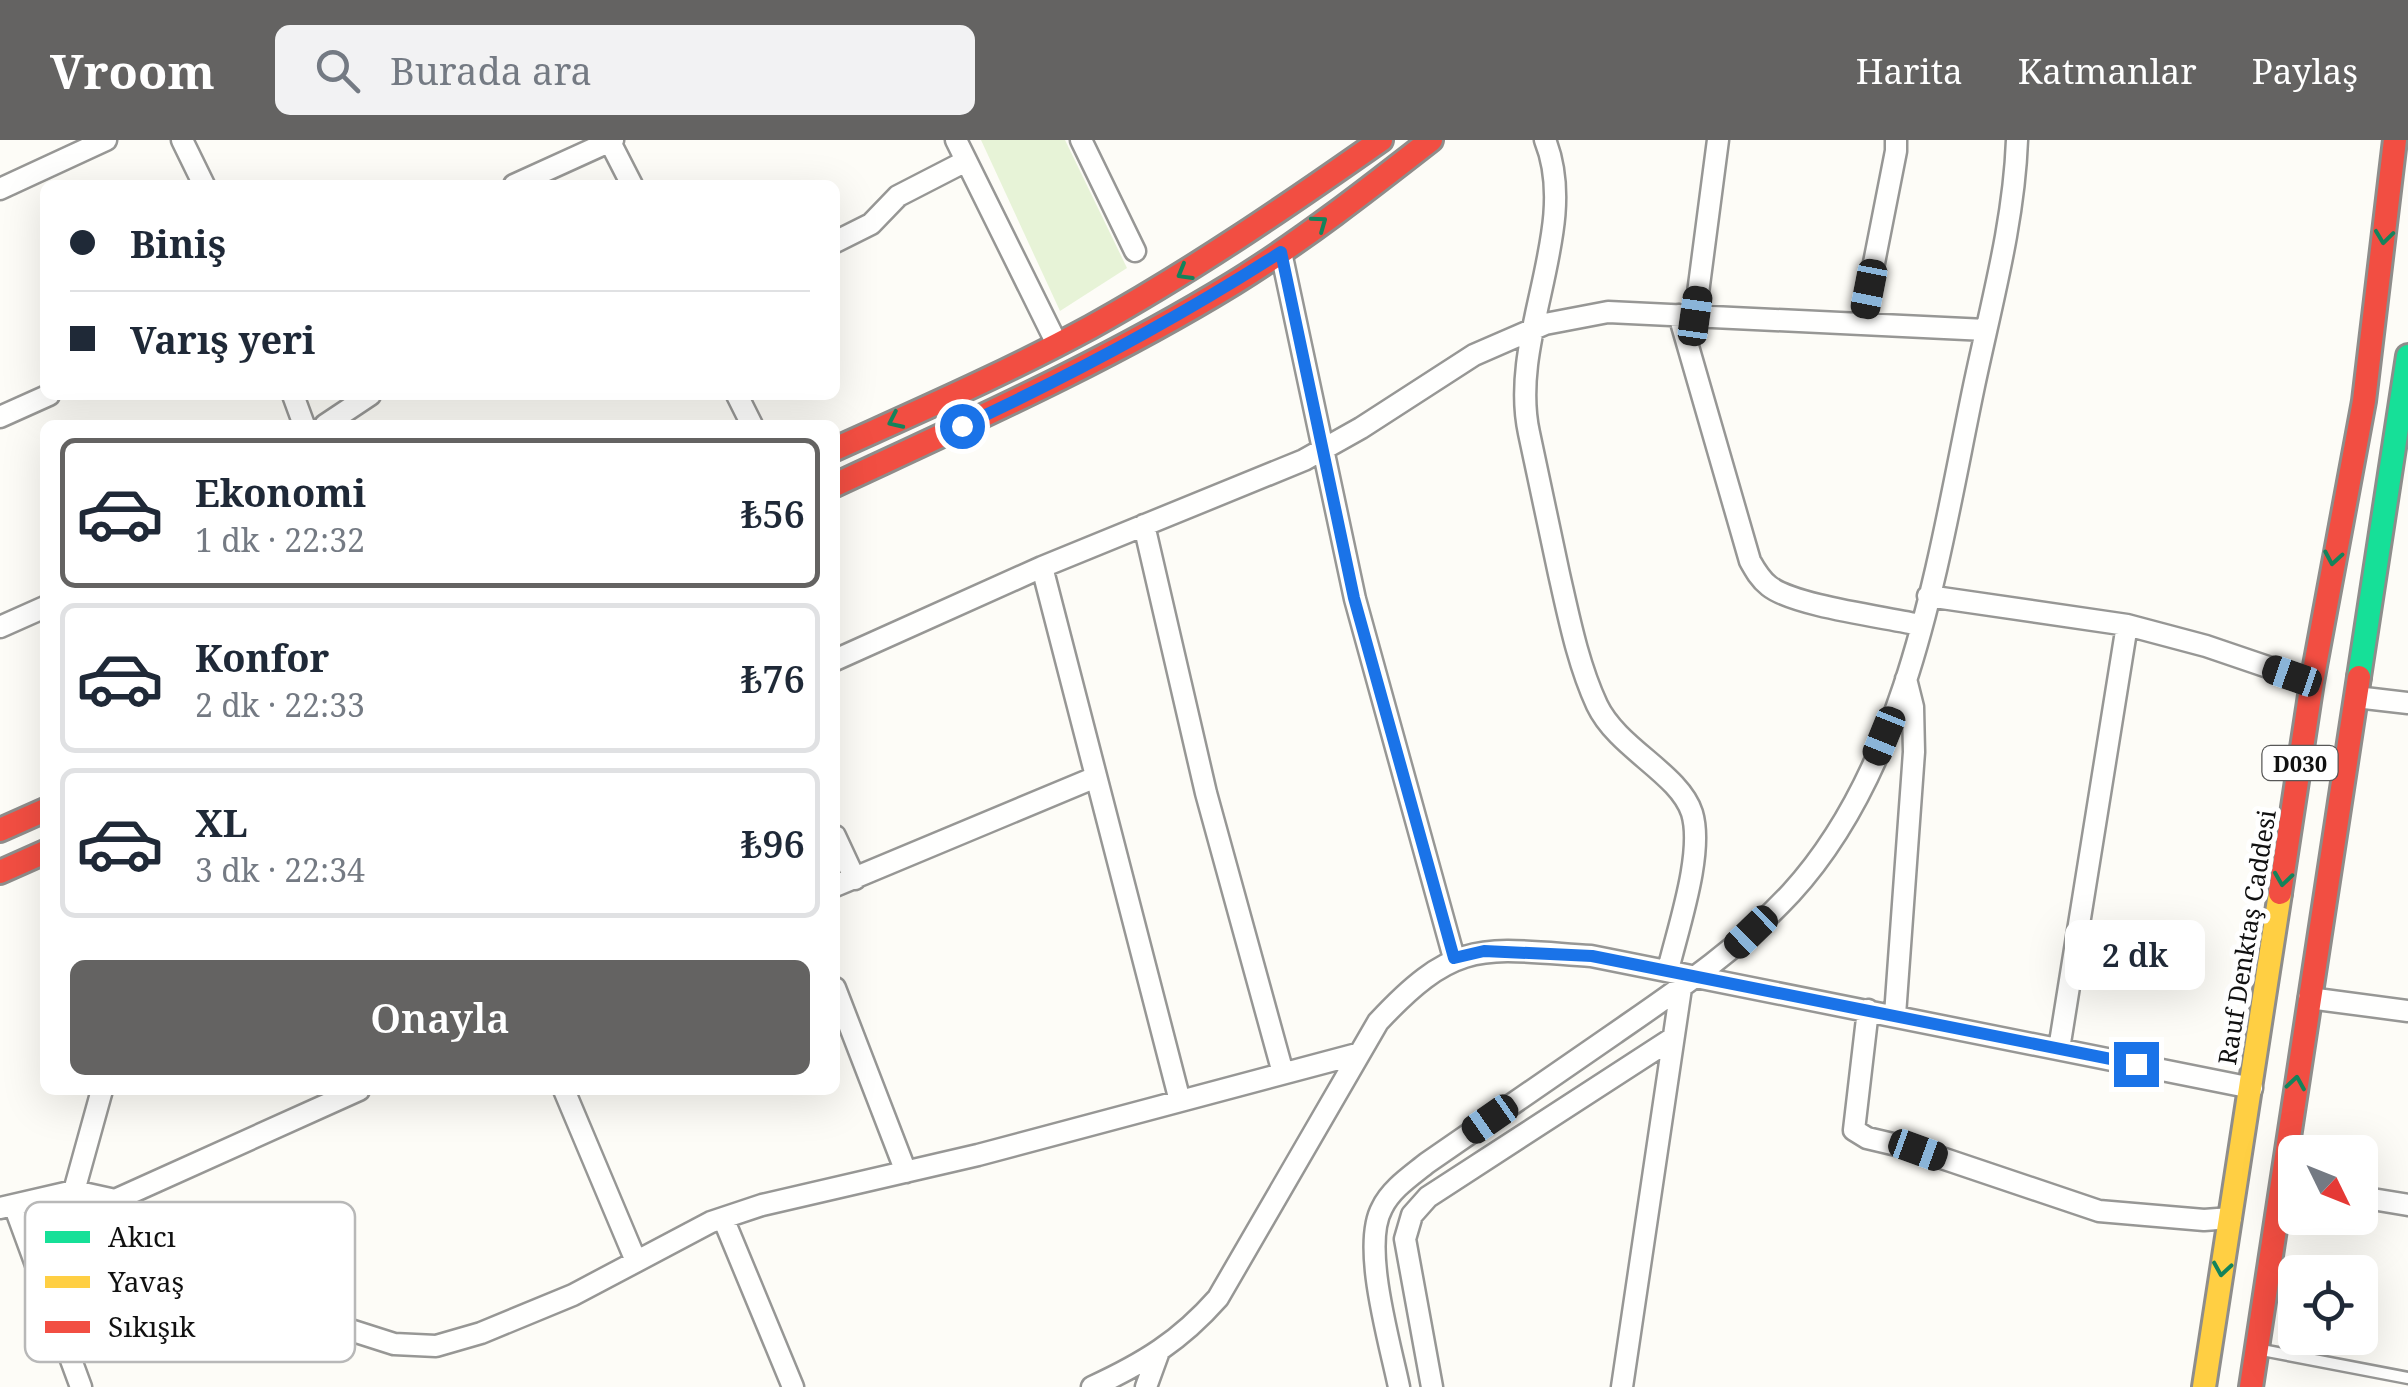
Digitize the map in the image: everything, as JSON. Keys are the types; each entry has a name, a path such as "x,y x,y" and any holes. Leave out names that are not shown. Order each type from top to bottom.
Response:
{"main road":[{"path":"840,447 1056,344 1211,257 1381,140"},
{"path":"840,483 1056,382 1171,320 1281,252 1431,140"},
{"name":"Rauf Denktaş Caddesi","path":"2204,1387 2312,682 2366,384 2395,140"},
{"path":"2294,1135 2309,998 2408,356"},
{"path":"0,830 40,812"},
{"path":"0,872 40,854"},
{"path":"2251,1387 2278,1235"}],"street":[{"path":"0,190 106,140"},
{"path":"182,140 202,180"},
{"path":"956,140 1056,344"},
{"path":"1718,140 1687,316 1750,561 1766,584 1794,598 1920,625"},
{"path":"1862,324 1896,140"},
{"path":"1398,1387 1375,1263 1374,1235 1381,1208 1396,1189 1427,1163 1682,978 1730,952 1792,891 1830,842 1870,770 1906,676 1928,596 1986,330 2016,176 2017,140"},
{"path":"525,180 612,141 630,180"},
{"path":"1551,141 1557,203 1532,328 1526,422 1573,638 1597,704 1611,729 1667,778 1684,797 1692,814 1682,978 1622,1387"},
{"path":"1090,144 1135,250"},
{"path":"840,239 870,224 898,196 966,161"},
{"path":"1281,252 1354,598 1454,958"},
{"path":"840,658 1042,566 1304,460 1474,355 1532,328 1574,316 1608,312 1986,330"},
{"path":"0,417 40,399"},
{"path":"333,420 363,400"},
{"path":"1144,525 1206,793 1283,1073"},
{"path":"1042,566 1180,1101"},
{"path":"1928,596 2127,625 2206,646 2312,682"},
{"path":"0,626 40,609"},
{"path":"2060,1049 2127,625"},
{"path":"1895,1015 1914,752 1913,707 1906,676"},
{"path":"2356,696 2408,703"},
{"path":"845,882 1096,777"},
{"path":"1092,1387 1158,1354 1190,1330 1218,1298 1378,1022 1406,992 1454,958 1484,951 1592,956 1682,978 1895,1015 2252,1088"},
{"path":"2309,998 2408,1011"},
{"path":"840,1001 906,1172"},
{"path":"1868,1010 1854,1130 1867,1138 1918,1150 2098,1211 2204,1220 2231,1218"},
{"path":"1432,1387 1405,1240 1412,1214 1428,1196 1673,1038"},
{"path":"355,1332 394,1344 436,1346 481,1333 572,1295 723,1218 762,1205 906,1172 1357,1054"},
{"path":"74,1191 101,1095"},
{"path":"115,1200 348,1095"},
{"path":"566,1095 636,1262"},
{"path":"28,1202 74,1191 118,1202"},
{"path":"2378,1201 2408,1205"},
{"path":"7,1207 25,1251"},
{"path":"723,1218 792,1387"},
{"path":"1146,1387 1158,1354"},
{"path":"70,1362 80,1387"}],"lane":[{"path":"2256,1349 2408,1378"}],"green space":[{"path":"981,140 1065,140 1127,268 1060,311"}],"traffic: fast":[{"path":"2359,677 2408,356"}],"traffic: slow":[{"path":"2204,1387 2280,893"}],"traffic: jam":[{"path":"840,447 1091,327 1239,237 1381,140"},
{"path":"840,483 1038,390 1186,311 1285,250 1431,140"},
{"path":"2280,893 2312,682 2364,401 2395,140"},
{"path":"2251,1387 2359,677"},
{"path":"0,830 40,812"},
{"path":"0,872 40,854"}],"route":[{"path":"962,426 1056,382 1171,320 1281,252 1354,598 1454,958 1484,951 1592,956 2136,1064"}]}
